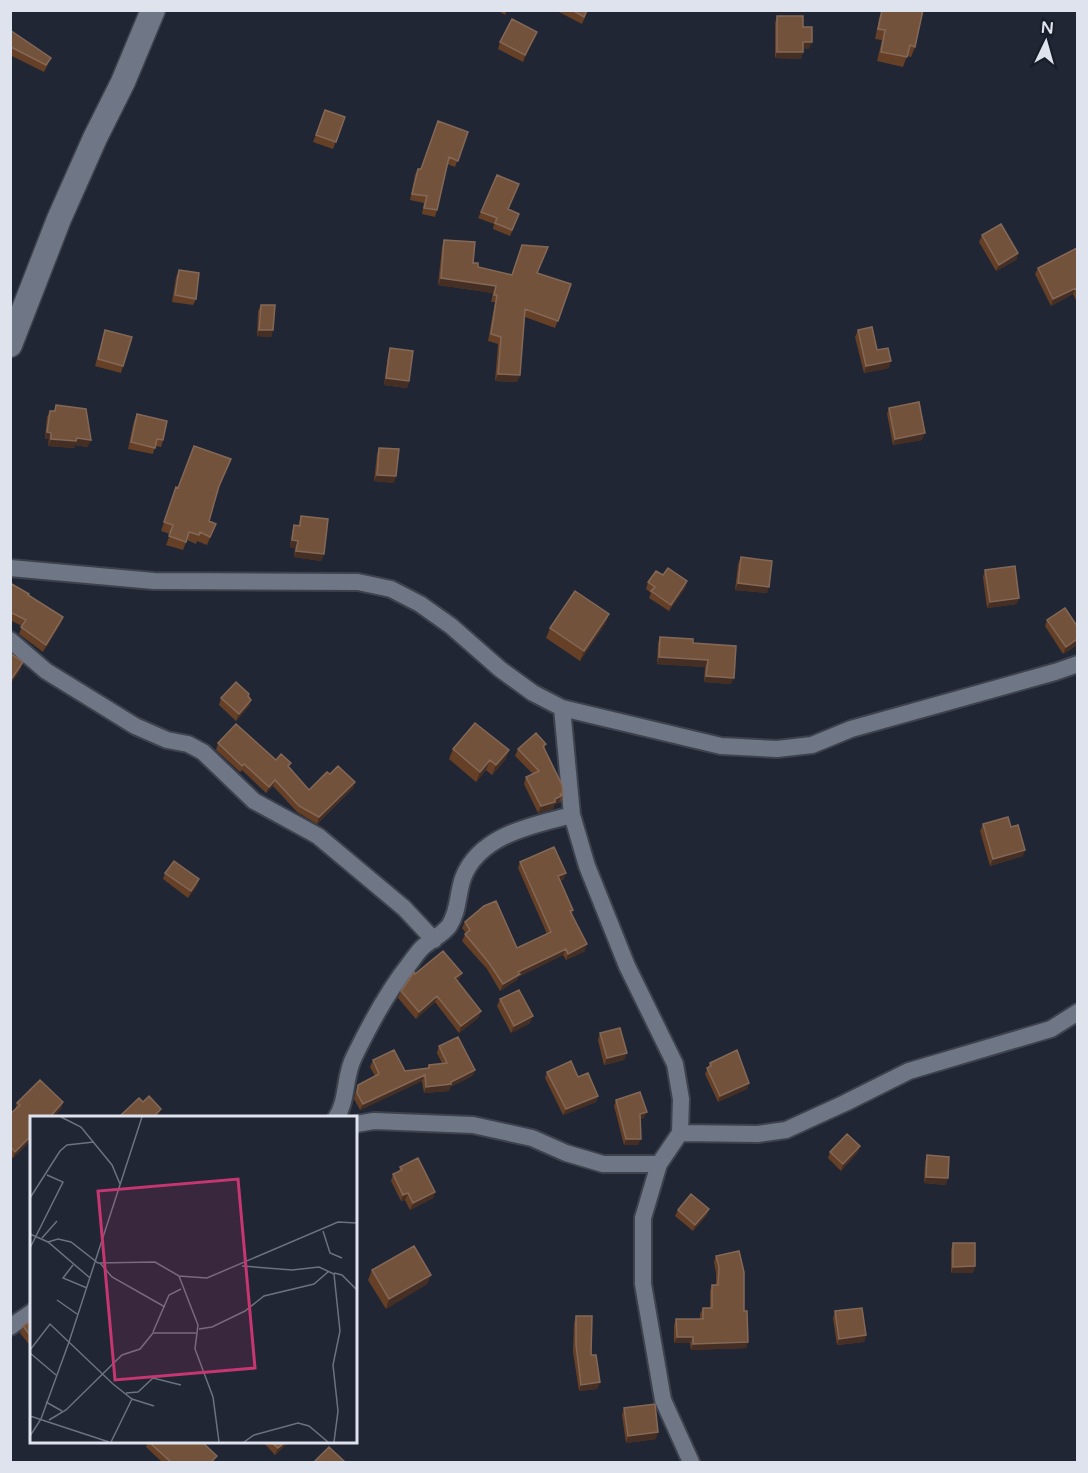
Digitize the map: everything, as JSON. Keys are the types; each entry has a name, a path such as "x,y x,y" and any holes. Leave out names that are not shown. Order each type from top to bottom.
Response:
{"street":[{"path":"10,345 59,219 123,82 153,10"},
{"path":"10,568 154,581 358,582 391,589 420,604 451,626 500,669 533,693 562,708 721,746 777,749 812,745 851,729 1077,664"},
{"path":"10,640 46,671 135,726 167,740 188,744 203,752 254,801 318,836 404,909 434,940"},
{"path":"1055,672 1077,678"},
{"path":"562,708 572,815 587,866 627,966 675,1064 681,1099 680,1132 659,1164 643,1218 643,1284 663,1400 691,1462"},
{"path":"337,1116 345,1096 352,1060 372,1022 396,981 424,945 434,940 447,928 457,913 463,878 478,853 498,840 530,826 572,815"},
{"path":"680,1132 758,1134 786,1130 909,1071 1051,1029 1077,1012"},
{"path":"357,1124 374,1121 473,1125 532,1138 566,1153 603,1164 659,1164"},
{"path":"10,1327 30,1313"}],"building":[{"path":"572,10 587,10 584,17"},
{"path":"882,10 923,10 915,47 910,45 907,57 881,52 885,30 878,29"},
{"path":"777,16 803,16 803,27 812,27 812,42 803,42 803,52 777,52"},
{"path":"512,19 537,32 525,55 500,42"},
{"path":"10,30 51,58 46,65 10,48"},
{"path":"325,110 345,117 336,142 316,135"},
{"path":"438,121 468,132 458,161 449,157 437,210 424,208 427,196 412,194 418,169 421,169"},
{"path":"497,175 519,184 508,209 519,214 512,230 495,223 497,218 481,212"},
{"path":"1001,224 1018,253 999,265 982,235"},
{"path":"444,240 475,242 473,263 478,263 478,267 512,275 522,245 548,247 537,273 571,284 558,321 525,309 520,375 498,374 501,337 491,334 497,295 494,295 496,286 441,278"},
{"path":"1077,248 1077,292 1076,288 1053,299 1038,268"},
{"path":"179,270 199,273 196,299 175,295"},
{"path":"261,305 275,305 273,330 259,330"},
{"path":"872,327 877,350 888,348 891,361 866,366 858,330"},
{"path":"105,330 132,337 123,366 98,359"},
{"path":"390,348 413,351 409,381 386,378"},
{"path":"919,402 925,433 895,439 889,408"},
{"path":"56,405 86,409 91,440 51,439 51,433 47,432 50,411 55,411"},
{"path":"137,414 167,421 163,440 157,439 155,448 131,442"},
{"path":"194,446 231,459 219,486 209,521 216,524 210,537 200,532 199,535 189,532 186,542 169,536 173,525 164,522"},
{"path":"379,448 399,449 396,476 377,475"},
{"path":"301,516 328,519 324,554 296,551 298,541 292,540 294,525 300,526"},
{"path":"741,557 772,561 769,587 738,583"},
{"path":"1015,566 1019,598 990,602 985,570"},
{"path":"668,568 687,581 671,605 651,591 655,587 648,582 656,571 663,575"},
{"path":"10,583 63,617 46,645 21,627 26,620 10,612"},
{"path":"575,591 609,614 584,651 550,628"},
{"path":"1065,608 1077,626 1077,639 1066,647 1047,620"},
{"path":"660,637 693,639 693,643 736,646 734,678 706,676 708,660 659,657"},
{"path":"10,653 23,662 10,681"},
{"path":"236,682 249,694 251,700 239,714 221,698"},
{"path":"475,723 509,750 496,765 490,760 480,772 453,749"},
{"path":"236,724 276,760 281,754 291,763 288,766 309,790 327,772 330,774 338,766 355,782 319,817 299,806 275,780 269,787 218,743"},
{"path":"536,733 546,744 543,746 562,785 563,796 560,793 561,796 555,799 555,802 541,806 526,777 539,771 518,749"},
{"path":"1008,817 1011,827 1018,825 1025,850 993,859 983,824"},
{"path":"554,847 566,873 558,876 573,910 570,911 587,944 568,954 566,949 518,972 520,974 503,984 465,934 470,930 465,922 484,906 496,901 517,948 551,932 520,862"},
{"path":"174,861 199,879 191,891 165,873"},
{"path":"443,951 462,973 455,978 481,1011 461,1026 437,996 419,1012 401,991 414,972 415,974"},
{"path":"519,990 533,1016 514,1026 500,999"},
{"path":"620,1028 627,1053 607,1058 600,1033"},
{"path":"458,1037 475,1070 451,1084 426,1087 425,1075 363,1104 357,1093 358,1085 379,1074 373,1060 394,1050 405,1071 429,1068 429,1065 447,1063 439,1046"},
{"path":"737,1050 749,1083 720,1096 707,1068 711,1066 710,1063"},
{"path":"571,1061 578,1077 588,1073 598,1096 566,1109 547,1072"},
{"path":"40,1080 63,1102 51,1116 30,1116 30,1137 15,1152 10,1146 10,1114 20,1105 17,1103"},
{"path":"640,1092 647,1112 640,1114 641,1139 626,1139 616,1100"},
{"path":"149,1096 161,1109 156,1116 120,1116 139,1098 143,1102"},
{"path":"847,1134 860,1146 843,1164 830,1152"},
{"path":"927,1155 949,1157 948,1178 926,1177"},
{"path":"418,1158 435,1192 413,1203 408,1193 403,1195 393,1174 402,1170 400,1167"},
{"path":"691,1194 709,1209 695,1225 678,1210"},
{"path":"953,1243 975,1243 975,1266 953,1267"},
{"path":"414,1246 431,1275 389,1299 372,1270"},
{"path":"739,1251 744,1272 744,1311 747,1311 748,1342 693,1344 693,1337 677,1337 676,1319 703,1319 703,1308 712,1308 712,1285 718,1285 719,1267 716,1256"},
{"path":"862,1308 866,1335 839,1339 835,1311"},
{"path":"576,1316 592,1316 591,1355 596,1355 600,1382 581,1385 576,1345"},
{"path":"30,1321 30,1335 23,1326"},
{"path":"655,1404 658,1432 628,1436 624,1408"},
{"path":"150,1443 203,1443 217,1456 211,1462 171,1462"},
{"path":"272,1443 284,1443 278,1448"},
{"path":"329,1447 345,1462 314,1462"}]}
